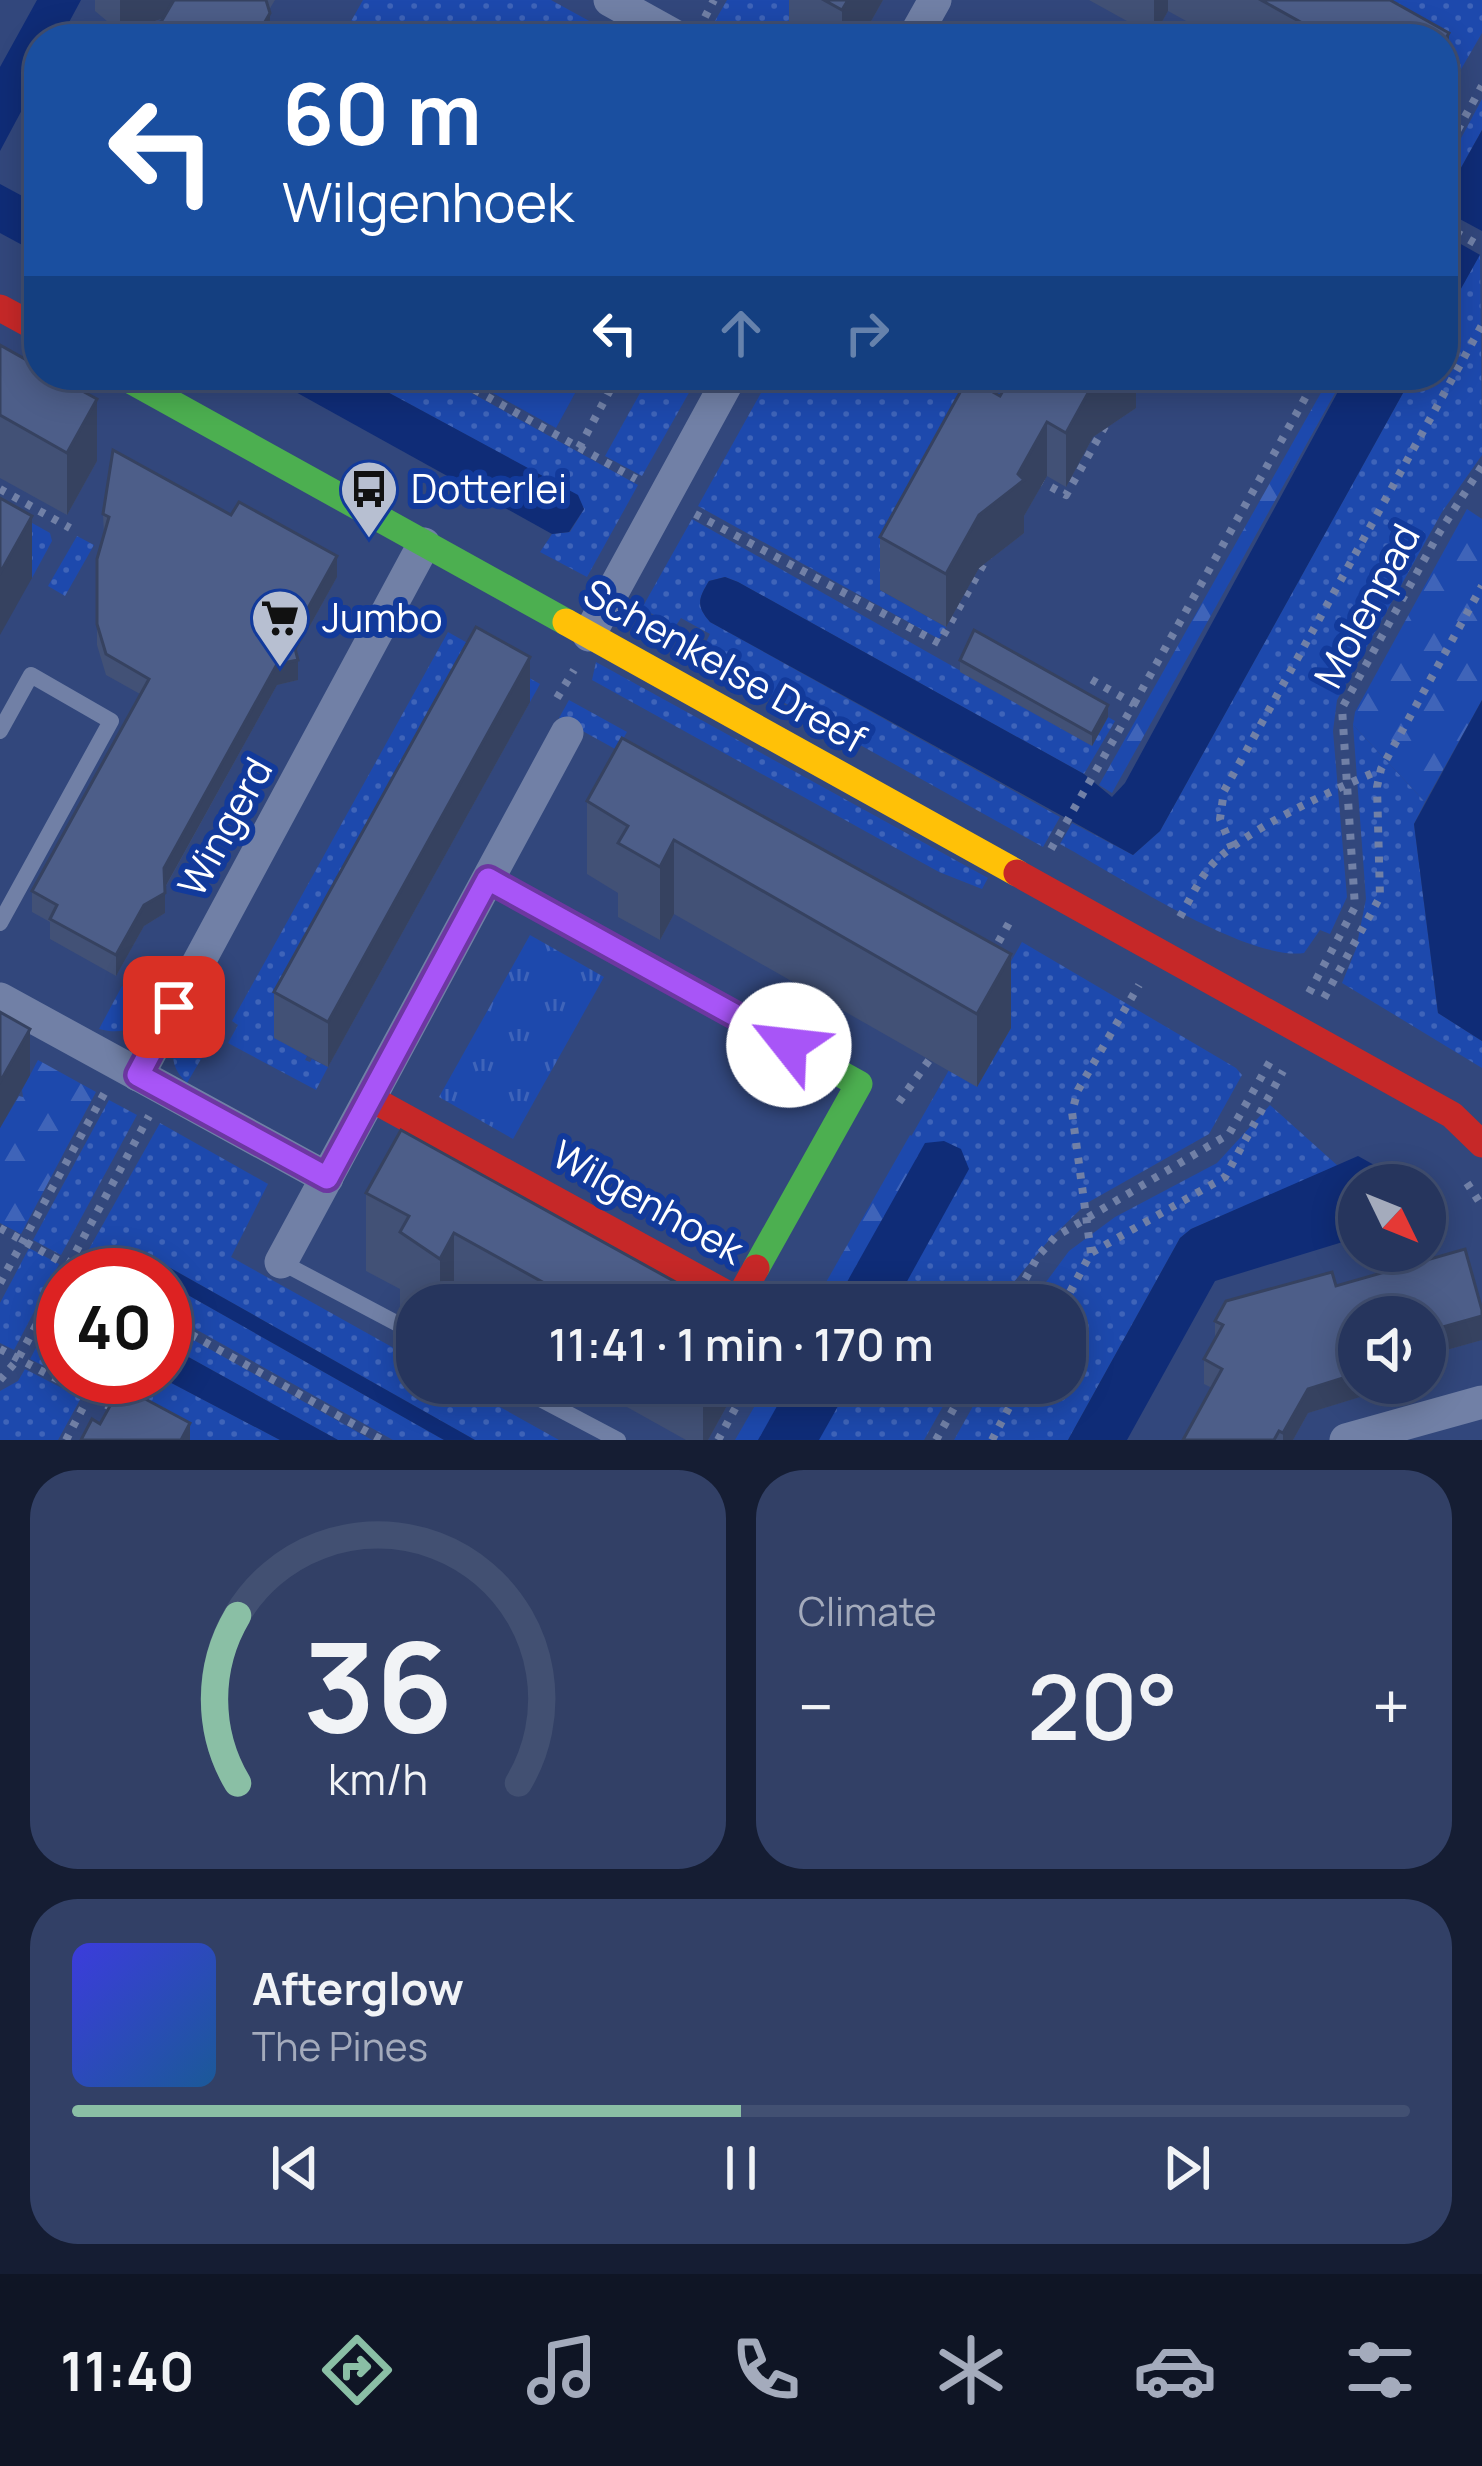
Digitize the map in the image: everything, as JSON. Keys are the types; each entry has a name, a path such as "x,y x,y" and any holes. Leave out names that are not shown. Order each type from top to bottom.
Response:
{"street":[{"path":"610,0 653,24"},
{"name":"Schenkelse Dreef","path":"148,390 1452,1115 1482,1144"},
{"path":"590,635 723,390"},
{"name":"Wingerd","path":"151,1082 424,544"},
{"path":"281,1262 567,733"},
{"name":"Wilgenhoek","path":"370,1098 738,1300 859,1084 488,879"},
{"path":"0,999 327,1178"},
{"path":"1346,1440 1482,1402"}],"lane":[{"path":"0,731 31,675 111,721 0,923"},
{"path":"281,1262 396,1323"},
{"path":"550,1404 618,1440"}],"path":[{"path":"1458,129 1482,86"},
{"path":"1458,369 1482,326"},
{"path":"475,390 664,498 939,643 995,544"},
{"path":"579,448 610,390"},
{"path":"1061,829 1310,390"},
{"path":"1232,848 1220,819 1224,791 1446,390"},
{"path":"1024,492 1032,476 1066,495 1108,419"},
{"name":"Molenpad","path":"1311,990 1354,907 1342,709 1439,533 1482,466"},
{"path":"0,489 70,528"},
{"path":"1324,998 1380,897 1376,787 1382,769 1482,586"},
{"path":"1087,677 1133,704"},
{"path":"1174,926 1209,868 1232,848 1382,769"},
{"path":"983,967 1017,909"},
{"path":"1091,1253 1072,1112 1078,1090 1143,978"},
{"path":"893,1112 938,1045"},
{"path":"1023,1284 1055,1237 1229,1134 1269,1064"},
{"path":"1075,1284 1091,1253 1225,1177 1283,1071"},
{"path":"76,1248 151,1082"},
{"path":"0,1283 105,1091"},
{"path":"0,1228 37,1248"},
{"path":"0,1380 36,1326"},
{"path":"192,1335 382,1440"},
{"path":"0,1349 36,1368"},
{"path":"66,1440 85,1404"},
{"path":"104,1404 131,1418"},
{"path":"718,1440 738,1404"},
{"path":"936,1440 956,1404"},
{"path":"992,1440 1011,1404"}],"green space":[{"path":"363,0 551,0 595,24 349,24"},
{"path":"727,0 813,0 799,24 715,21"},
{"path":"1328,0 1482,0 1482,33 1460,71 1458,24 1399,24"},
{"path":"1482,99 1482,130 1458,173 1458,144"},
{"path":"1480,254 1482,455 1442,512 1337,700 1333,731 1347,897 1330,934 1320,930 1304,953 1249,944 1181,913 1060,844 1072,823 1133,855 1160,831 1405,390 1458,390 1458,294"},
{"path":"384,390 466,390 638,485 587,577 540,552 552,534 570,532 584,509 577,495"},
{"path":"487,390 577,390 556,428"},
{"path":"642,390 691,390 642,476 605,456"},
{"path":"763,390 1031,390 880,590 946,627 939,639 698,506"},
{"path":"1323,390 1337,390 1112,793 1099,785"},
{"path":"0,505 50,533 52,541 32,578"},
{"path":"1467,509 1482,519 1482,700 1425,802 1353,725 1355,712"},
{"path":"692,519 1092,745 1108,717 1115,721 1084,774 738,582 725,577 705,587 701,607 710,622 1060,817 1043,847 783,702 752,682 756,672 705,644 710,634 681,618 675,627 642,608"},
{"path":"77,536 94,545 65,596 48,586"},
{"path":"448,632 540,684 530,702 476,673 275,1037 307,1056 305,1060 328,1067 316,1090 228,1043 238,1025 232,1021"},
{"path":"596,662 988,878 982,889 939,872 592,680"},
{"path":"569,700 627,732 617,750 559,718"},
{"path":"1353,725 1425,802 1414,824 1438,1013 1482,1041 1482,1068 1342,983 1356,949 1366,899"},
{"path":"530,935 604,977 513,1139 439,1097"},
{"path":"1022,942 1242,1075 1209,1134 1087,1203 1012,1284 827,1284"},
{"path":"122,986 154,1004 131,1028 99,1029"},
{"path":"186,1021 214,1037 187,1083 176,1068 173,1053"},
{"path":"38,1060 96,1092 21,1234 0,1223 0,1128 19,1096 23,1097"},
{"path":"109,1100 137,1115 65,1248 48,1248 33,1240"},
{"path":"1270,1105 1338,1166 1191,1229 1180,1238 1068,1440 954,1440 974,1404 1086,1404 1086,1284 1045,1284 1069,1251 1115,1217 1217,1163"},
{"path":"160,1123 268,1184 231,1257 396,1349 396,1395 192,1280 192,1248 90,1248"},
{"path":"910,1135 925,1143 846,1284 825,1284"},
{"path":"29,1248 36,1252 36,1308 14,1350 0,1343 0,1303"},
{"path":"192,1297 444,1440 393,1440 192,1327"},
{"path":"192,1339 372,1440 338,1440 192,1359"},
{"path":"25,1369 36,1375 36,1404 78,1404 58,1440 0,1440 0,1391 18,1381"},
{"path":"192,1394 280,1440 186,1440 117,1404 192,1404"},
{"path":"411,1404 495,1404 559,1440 475,1440"},
{"path":"756,1404 778,1404 758,1440 735,1440"},
{"path":"762,1404 944,1404 924,1440 743,1440"}],"shaded area":[{"path":"37,0 81,0 68,24 24,24 24,106 0,151 0,67"},
{"path":"1482,130 1482,251 1458,294 1458,173"},
{"path":"0,184 24,197 24,246 0,233"},
{"path":"292,390 384,390 578,495 584,509 569,532 552,534"},
{"path":"1339,390 1405,390 1160,831 1133,855 710,622 702,611 701,598 709,581 725,577 738,582 1084,774 1112,797 1125,783"},
{"path":"1482,700 1482,1041 1438,1013 1414,824"},
{"path":"944,1141 961,1149 969,1169 906,1284 846,1284 925,1143"},
{"path":"1358,1156 1372,1164 1340,1164"},
{"path":"1338,1165 1338,1243 1215,1281 1127,1440 1068,1440 1180,1238"},
{"path":"192,1280 396,1395 396,1404 411,1404 475,1440 444,1440 192,1297"},
{"path":"192,1359 338,1440 280,1440 192,1394"},
{"path":"778,1404 839,1404 819,1440 758,1440"}],"pier":[{"path":"1458,218 1482,231 1482,256 1458,242"}],"building":[{"path":"174,0 266,0 270,13 264,24 160,24"},
{"path":"824,0 848,0 842,10"},
{"path":"1261,0 1390,0 1433,24 1304,24"},
{"path":"0,345 24,359 24,390 80,390 97,399 67,453 0,415"},
{"path":"961,390 989,390 1000,396 1003,390 1090,390 1066,433 1047,422 1018,474 1024,480 979,515 946,574 880,537"},
{"path":"113,450 231,515 239,502 337,556 292,637 298,660 277,664 164,868 165,893 144,905 116,955 50,919 57,905 32,891 149,679 106,654 97,624 97,559 109,517 103,514"},
{"path":"0,498 32,516 0,573"},
{"path":"476,627 530,657 328,1022 274,992"},
{"path":"974,630 1108,705 1092,734 960,660"},
{"path":"622,738 1011,954 977,1014 674,840 660,867 618,843 628,826 587,801"},
{"path":"0,1012 30,1029 0,1082"},
{"path":"401,1130 679,1284 546,1284 454,1233 440,1259 400,1232 409,1216 366,1193"},
{"path":"1465,1249 1482,1316 1446,1326 1446,1296 1338,1296 1338,1380 1308,1389 1283,1433 1279,1431 1274,1440 1183,1440 1222,1369 1204,1359 1223,1325 1215,1321 1226,1301 1332,1272 1336,1286 1385,1272 1446,1272 1446,1254"},
{"path":"111,1404 155,1404 190,1423 181,1440 81,1440 92,1419 100,1424"}],"traffic: fast":[{"path":"148,390 566,622"},
{"path":"488,879 859,1084 756,1268"}],"traffic: slow":[{"path":"566,622 1017,873"}],"traffic: jam":[{"path":"0,308 24,321"},
{"path":"1017,873 1452,1115 1482,1144"},
{"path":"370,1098 738,1300 756,1268"}],"place":[{"name":"Dotterlei","path":"369,540"},
{"name":"Jumbo","path":"280,669"}],"route":[{"path":"174,1007 138,1075 327,1178 488,879 789,1045"}]}
